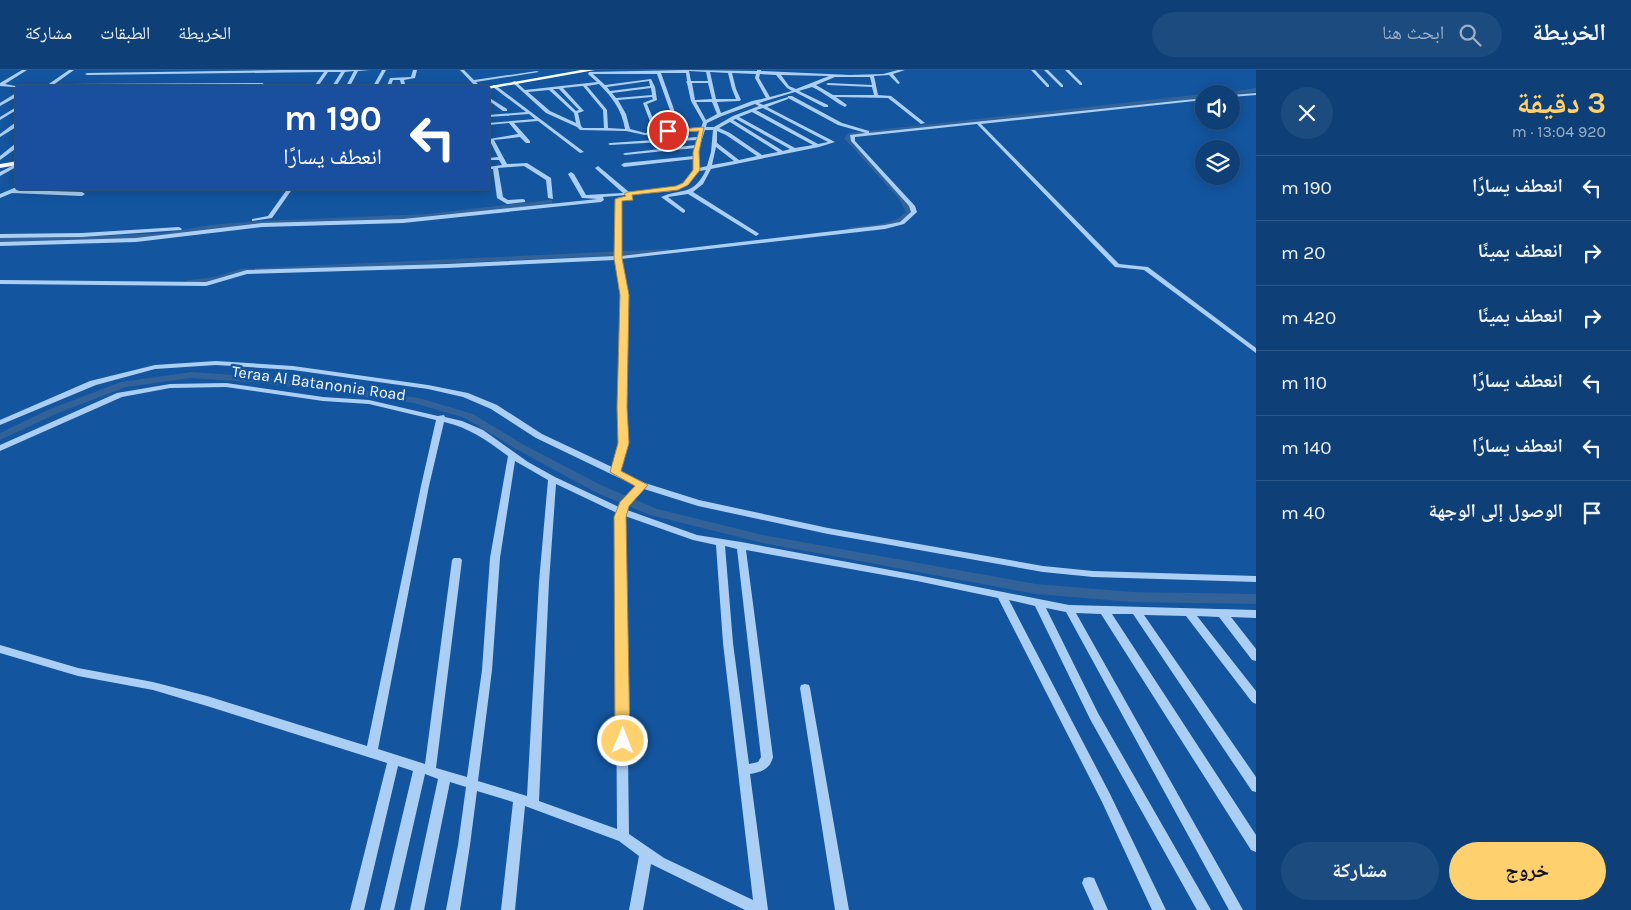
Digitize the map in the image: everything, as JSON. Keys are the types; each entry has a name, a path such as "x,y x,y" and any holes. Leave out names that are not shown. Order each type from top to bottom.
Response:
{"main road":[{"path":"490,87 590,71"},
{"path":"0,166 15,162"}],"street":[{"path":"1,84 25,70"},
{"path":"50,85 72,70"},
{"path":"82,77 94,70"},
{"path":"317,85 325,70"},
{"path":"335,85 344,70"},
{"path":"349,85 358,70"},
{"path":"87,74 368,70"},
{"path":"376,85 384,70"},
{"path":"389,85 391,79 413,78 415,70"},
{"path":"462,70 478,85"},
{"path":"469,76 513,70"},
{"path":"590,71 659,73 702,70 779,72 825,76 872,76 891,74 903,70"},
{"path":"818,70 844,73"},
{"path":"0,244 136,240 246,226 403,221 600,197 619,199 678,188 686,184 697,170 699,138 705,122 719,114 812,85 851,70"},
{"path":"715,128 728,120 752,110 865,70"},
{"path":"1033,70 1048,86"},
{"path":"1046,70 1062,86"},
{"path":"1067,70 1081,84"},
{"path":"234,85 263,84 281,71"},
{"path":"475,81 535,71 547,77"},
{"path":"590,71 625,113 628,131"},
{"path":"687,71 693,100 705,122"},
{"path":"708,71 719,114"},
{"path":"825,76 830,71"},
{"path":"495,72 501,78 512,82 526,91 536,102 553,115 584,129 642,133 715,128 728,134 762,157"},
{"path":"734,72 734,89 742,106"},
{"path":"758,72 757,78 768,98"},
{"path":"779,72 785,84 826,106"},
{"path":"612,73 627,90"},
{"path":"659,73 679,130"},
{"path":"565,74 580,84 605,110 606,130"},
{"path":"891,74 898,83"},
{"path":"872,76 876,96"},
{"path":"123,85 178,84 212,79 258,78"},
{"path":"207,85 212,79"},
{"path":"402,79 403,85"},
{"path":"530,79 547,88 575,112 579,126"},
{"path":"70,85 77,80"},
{"path":"116,80 192,85"},
{"path":"526,91 580,84 621,84 650,80 655,101 645,103 656,132"},
{"path":"688,82 710,82"},
{"path":"1,84 15,86"},
{"path":"828,84 874,86"},
{"path":"812,85 844,106"},
{"path":"494,86 582,152"},
{"path":"560,87 582,111 575,112"},
{"path":"609,92 653,87"},
{"path":"490,97 505,94"},
{"path":"1240,95 1256,94"},
{"path":"0,105 15,96"},
{"path":"615,99 655,96"},
{"path":"864,96 876,104"},
{"path":"790,97 844,126 874,133"},
{"path":"818,102 832,98 889,97 923,123"},
{"path":"490,99 505,110"},
{"path":"693,100 739,100"},
{"path":"0,282 206,284 247,272 447,266 618,256 885,227 902,222 913,215 911,204 852,138 855,136 1195,100"},
{"path":"517,103 536,102"},
{"path":"697,170 833,142 754,102"},
{"path":"0,119 15,109"},
{"path":"752,110 819,146"},
{"path":"0,112 12,111"},
{"path":"490,116 530,113"},
{"path":"735,117 795,150"},
{"path":"490,124 539,120"},
{"path":"728,120 783,153"},
{"path":"510,122 528,142"},
{"path":"978,123 1116,266 1146,268 1256,351"},
{"path":"0,136 15,125"},
{"path":"495,167 500,198 503,201 584,197 664,197 689,192 700,184 708,168 714,143 715,128"},
{"path":"490,139 521,135"},
{"path":"610,144 699,138"},
{"path":"490,140 505,166"},
{"path":"714,143 738,162"},
{"path":"0,158 15,146"},
{"path":"490,148 496,148"},
{"path":"625,154 697,151"},
{"path":"643,158 697,151"},
{"path":"624,165 697,151"},
{"path":"490,159 501,158"},
{"path":"0,174 15,163"},
{"path":"490,168 525,164 550,178 550,198"},
{"path":"598,168 629,196"},
{"path":"571,174 584,197"},
{"path":"490,176 496,176"},
{"path":"0,196 15,190"},
{"path":"0,236 151,232 264,219 272,215 289,190"},
{"path":"12,191 82,194"},
{"path":"689,192 756,234"},
{"path":"664,197 683,211"},
{"path":"615,472 623,443 625,295 618,256 619,199"},
{"path":"0,423 76,389 134,371 198,362 256,365 428,387 465,395 494,407 539,436 642,485 698,503 819,530 1043,569 1092,574 1256,578"},
{"name":"Teraa Al Batanonia Road","path":"0,448 120,395 170,386 226,385 324,399 369,402 441,417 471,428 552,479 679,533 1069,609 1189,614 1256,614"},
{"path":"371,753 423,495 441,417"},
{"path":"453,910 472,783 486,670 495,558 512,455"},
{"path":"508,910 526,801 552,479"},
{"path":"623,837 622,508 642,485"},
{"path":"720,542 728,643 761,910"},
{"path":"741,545 767,757 767,761 762,766 744,770"},
{"path":"387,910 425,769 457,560"},
{"path":"1002,596 1106,798 1159,910"},
{"path":"1039,604 1094,716 1204,910"},
{"path":"1069,609 1140,741 1190,825 1236,910"},
{"path":"1105,611 1256,846"},
{"path":"1137,612 1256,788"},
{"path":"1222,613 1256,657"},
{"path":"1189,614 1256,699"},
{"path":"0,649 78,672 153,686 207,701 371,753 445,774 526,801 623,837 676,871 761,910"},
{"path":"805,688 842,910"},
{"path":"356,910 394,760"},
{"path":"417,910 445,774"},
{"path":"636,910 646,853"},
{"path":"1089,883 1101,910"}],"waterway":[{"path":"1240,92 1256,90"},
{"path":"851,229 892,223 906,217 910,212 902,198 847,138 851,134 1195,97"},
{"path":"0,240 60,240 164,235 211,227 259,223 427,216 549,202"},
{"path":"189,282 215,279 240,271 668,251"},
{"path":"0,437 54,411 124,384 191,375 262,380 415,400 469,416 520,447 599,489 654,512 763,539 1036,589 1133,597 1256,599"}],"route":[{"path":"623,741 620,517 624,505 642,485 615,472 623,448 622,407 625,295 618,258 619,199 630,198 628,194 678,188 686,184 693,177 697,170 696,152 702,128 668,131"}]}
